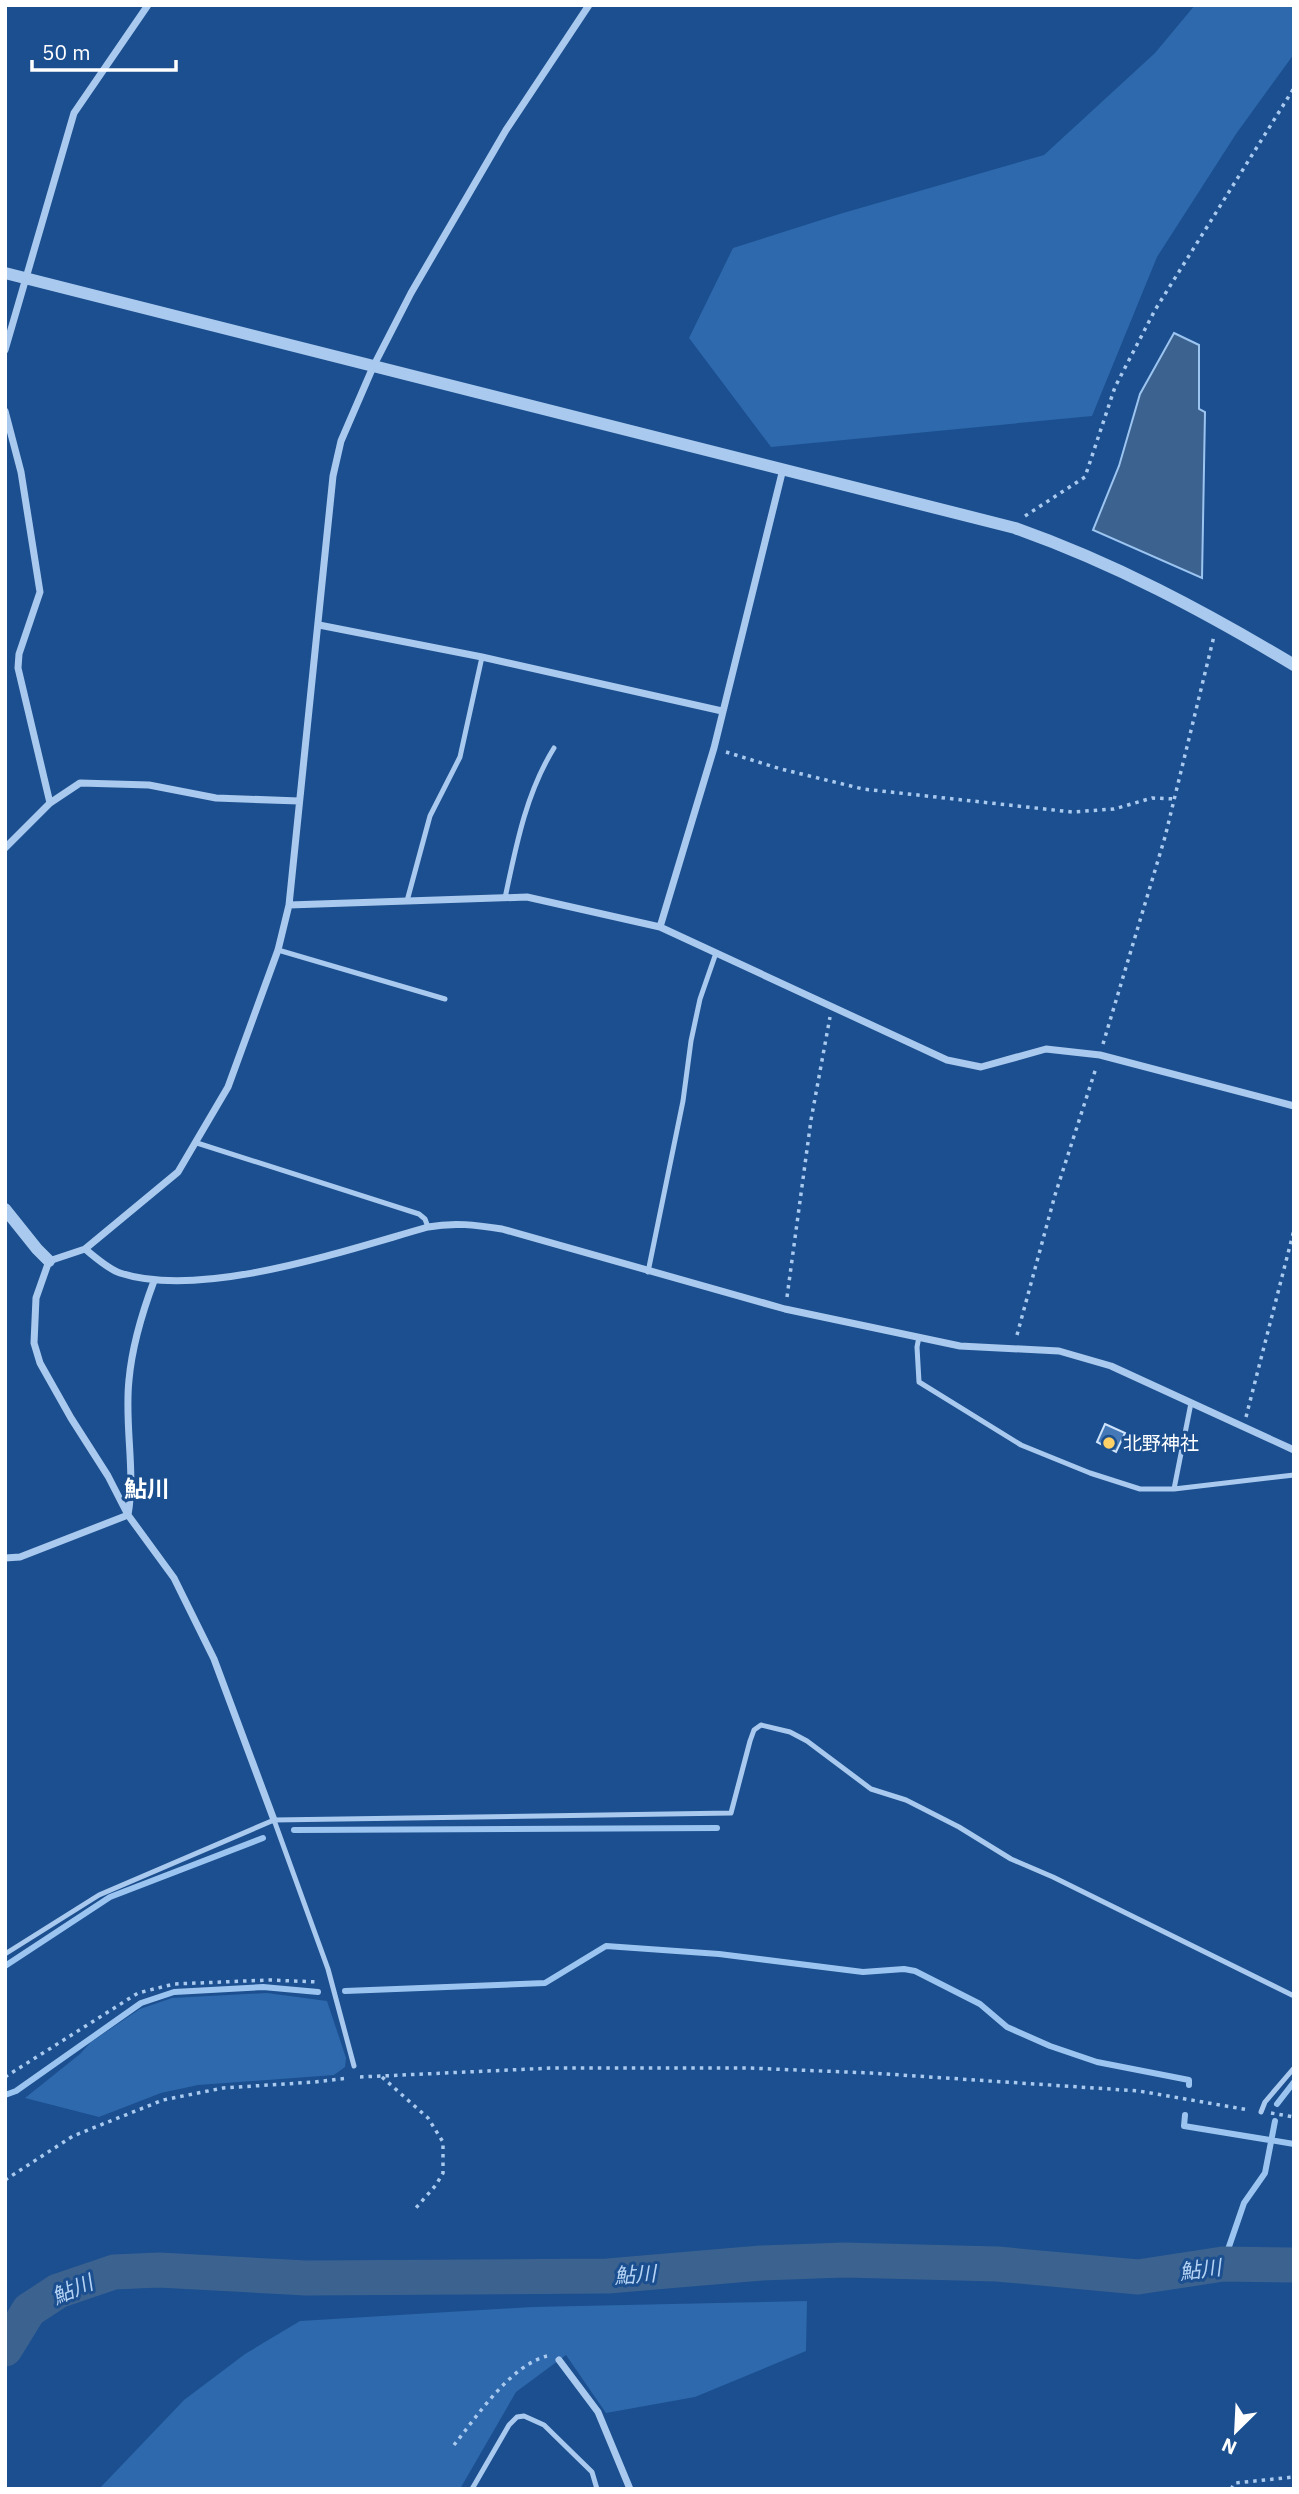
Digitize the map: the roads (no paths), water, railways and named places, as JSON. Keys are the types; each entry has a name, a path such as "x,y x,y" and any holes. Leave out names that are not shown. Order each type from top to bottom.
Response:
{"street":[{"path":"5,350 74,113 148,5"},
{"path":"49,1261 85,1249 178,1172 228,1087 278,950 289,905 333,476 341,441 373,367 411,293 506,130 589,5"},
{"path":"5,273 1015,528 1104,562 1184,601 1294,665"},
{"path":"5,411 21,472 40,592 19,654 18,668 50,803"},
{"path":"660,927 714,748 783,469"},
{"path":"319,625 482,657 722,710"},
{"path":"5,848 50,803 80,783 149,785 216,798 299,801"},
{"path":"289,905 527,897 660,927 947,1060 981,1067 1046,1049 1100,1055 1294,1106"},
{"path":"5,1209 49,1261"},
{"path":"85,1249 117,1273 154,1281 208,1278 271,1269 428,1227 463,1224 502,1229 785,1309 960,1346 1059,1351 1081,1356 1111,1366 1294,1450"},
{"path":"49,1261 36,1298 34,1343 40,1363 108,1476 128,1515 174,1578 214,1659 274,1820"},
{"path":"128,1515 131,1495 128,1381 135,1340 154,1281"},
{"path":"5,1558 20,1557 128,1515"},
{"path":"559,2360 598,2412 630,2489"}],"lane":[{"path":"407,901 430,816 460,757 482,657"},
{"path":"505,898 520,832 541,770 554,748"},
{"path":"278,950 445,999"},
{"path":"648,1272 683,1101 691,1041 700,999 716,953"},
{"path":"197,1143 419,1214 428,1227"},
{"path":"919,1337 919,1382 1021,1445 1090,1472 1140,1489 1174,1489 1294,1475"},
{"path":"1174,1489 1191,1403"},
{"path":"5,1954 99,1895 274,1820 731,1813 754,1731 761,1725 790,1732 807,1741 871,1788 906,1800 959,1827 1026,1867 1054,1877 1294,1996"},
{"path":"274,1820 332,1982 354,2066"},
{"path":"1261,2112 1265,2102 1294,2068"},
{"path":"472,2489 509,2425 517,2417 524,2416 544,2424 592,2472 597,2489"}],"waterway":[{"path":"294,1830 717,1828"},
{"path":"5,1966 110,1897 263,1838"},
{"path":"345,1991 545,1983 606,1946 719,1954 863,1972 904,1969 915,1971 980,2004 1007,2027 1050,2046 1097,2062 1189,2080 1189,2085"},
{"path":"5,2095 16,2091 141,2003 174,1992 263,1987 318,1992"},
{"path":"1277,2104 1294,2082"},
{"path":"1185,2115 1184,2126 1294,2144"},
{"path":"1223,2264 1244,2203 1265,2173 1275,2121"},
{"name":"鮎川","path":"5,2349 29,2310 58,2291 114,2272 159,2270 306,2278 608,2276 761,2263 844,2260 997,2264 1138,2277 1223,2264 1294,2265"}],"place":[{"name":"北野神社","path":"1109,1443"}],"district":[{"name":"鮎川","path":"147,1488"}]}
